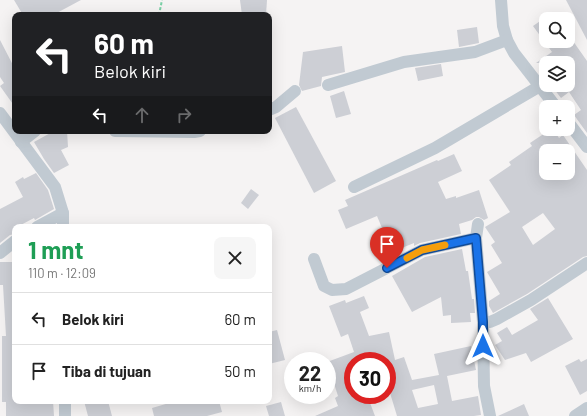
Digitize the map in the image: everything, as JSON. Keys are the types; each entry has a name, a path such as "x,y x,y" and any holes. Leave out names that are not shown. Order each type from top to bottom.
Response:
{"street":[{"path":"502,0 503,26 507,40 514,53 539,85"},
{"path":"328,85 404,62 475,52 507,40"},
{"path":"354,187 435,148 539,87"},
{"path":"272,109 295,91"},
{"path":"545,92 551,100"},
{"path":"0,113 12,130"},
{"path":"575,131 587,147"},
{"path":"15,134 55,187 63,213 63,224"},
{"path":"21,142 31,134"},
{"path":"43,224 63,213"},
{"path":"478,224 476,238 483,322 484,386 490,416"},
{"path":"314,259 324,286 332,290 346,289 422,250 476,238"},
{"path":"0,253 12,243"},
{"path":"483,322 490,322 497,319 530,300 587,263"},
{"path":"65,404 65,416"},
{"path":"575,416 587,408"}],"path":[{"path":"160,12 162,0"}],"building":[{"path":"14,0 81,0 59,12 21,12"},
{"path":"240,0 267,0 266,12 242,12"},
{"path":"566,0 587,0 587,40 575,17 575,12 572,12"},
{"path":"539,22 539,34 533,26"},
{"path":"477,27 479,43 459,47 457,30"},
{"path":"0,40 12,63 12,103 0,86 4,83 0,77"},
{"path":"575,44 587,61 587,133 575,116 575,114 581,110 569,92 575,92 575,56 546,56 552,52 549,48 575,48"},
{"path":"342,46 345,72 322,77 321,86 302,91 299,85 303,52"},
{"path":"441,64 443,76 418,81 415,68"},
{"path":"344,91 351,114 336,118 330,96"},
{"path":"556,92 569,92 561,98"},
{"path":"296,107 336,181 314,193 275,118"},
{"path":"49,134 67,134 68,147 61,150 69,165 54,173 34,142"},
{"path":"540,136 558,136 559,138 564,136 569,144 539,144 539,180 575,180 575,152 587,170 587,256 583,257 527,294 493,313 489,306 489,301 500,294 487,272 502,263 491,245 495,242 485,227 510,212 489,180 511,165 509,162 532,146 530,143","holes":["543,213 555,229 533,245 522,227"]},
{"path":"454,154 462,171 438,182 446,199 456,196 456,198 479,190 488,218 484,220 476,217 472,220 459,224 461,234 420,243 414,246 414,243 392,252 377,216 346,229 338,210 348,206 345,200"},
{"path":"36,173 48,190 54,209 35,220 34,218 23,224 12,224 12,235 0,243 0,209 23,197 15,182 23,177 24,179"},
{"path":"251,189 259,195 248,209 241,203"},
{"path":"462,249 466,271 468,271 472,299 474,299 475,313 470,313 471,322 451,323 451,315 443,316 441,297 412,312 392,276 425,257"},
{"path":"0,262 12,262 12,404 53,404 54,416 6,416 6,402 2,402 2,336 6,336 3,285 0,285"},
{"path":"364,296 369,308 360,312 369,336 389,332 393,352 354,352 348,334 341,337 329,306 345,300 346,303"},
{"path":"548,298 573,339 531,362 526,353 505,360 495,345 502,341 497,333 507,327 512,335 538,320 530,309"},
{"path":"277,330 284,360 272,363 272,331"},
{"path":"471,346 476,370 447,376 452,401 478,396 481,415 397,416 393,404 396,404 396,360 404,357 412,380 439,375 434,354","holes":["434,385 438,404 418,408 412,390"]},
{"path":"344,356 344,404 370,404 375,416 315,416 338,406 336,401 336,397 338,396 336,390 336,359"},
{"path":"579,359 581,362 587,359 587,391 580,395 565,366"},
{"path":"281,402 285,416 269,416 266,406"},
{"path":"85,404 109,404 112,416 88,416"},
{"path":"166,404 220,404 222,412 207,416 154,416 152,408"},
{"path":"524,404 529,416 498,416"}],"slow traffic":[{"path":"407,258 422,250 445,245"}],"route":[{"path":"387,268 422,250 476,238 483,322 483,346"}]}
